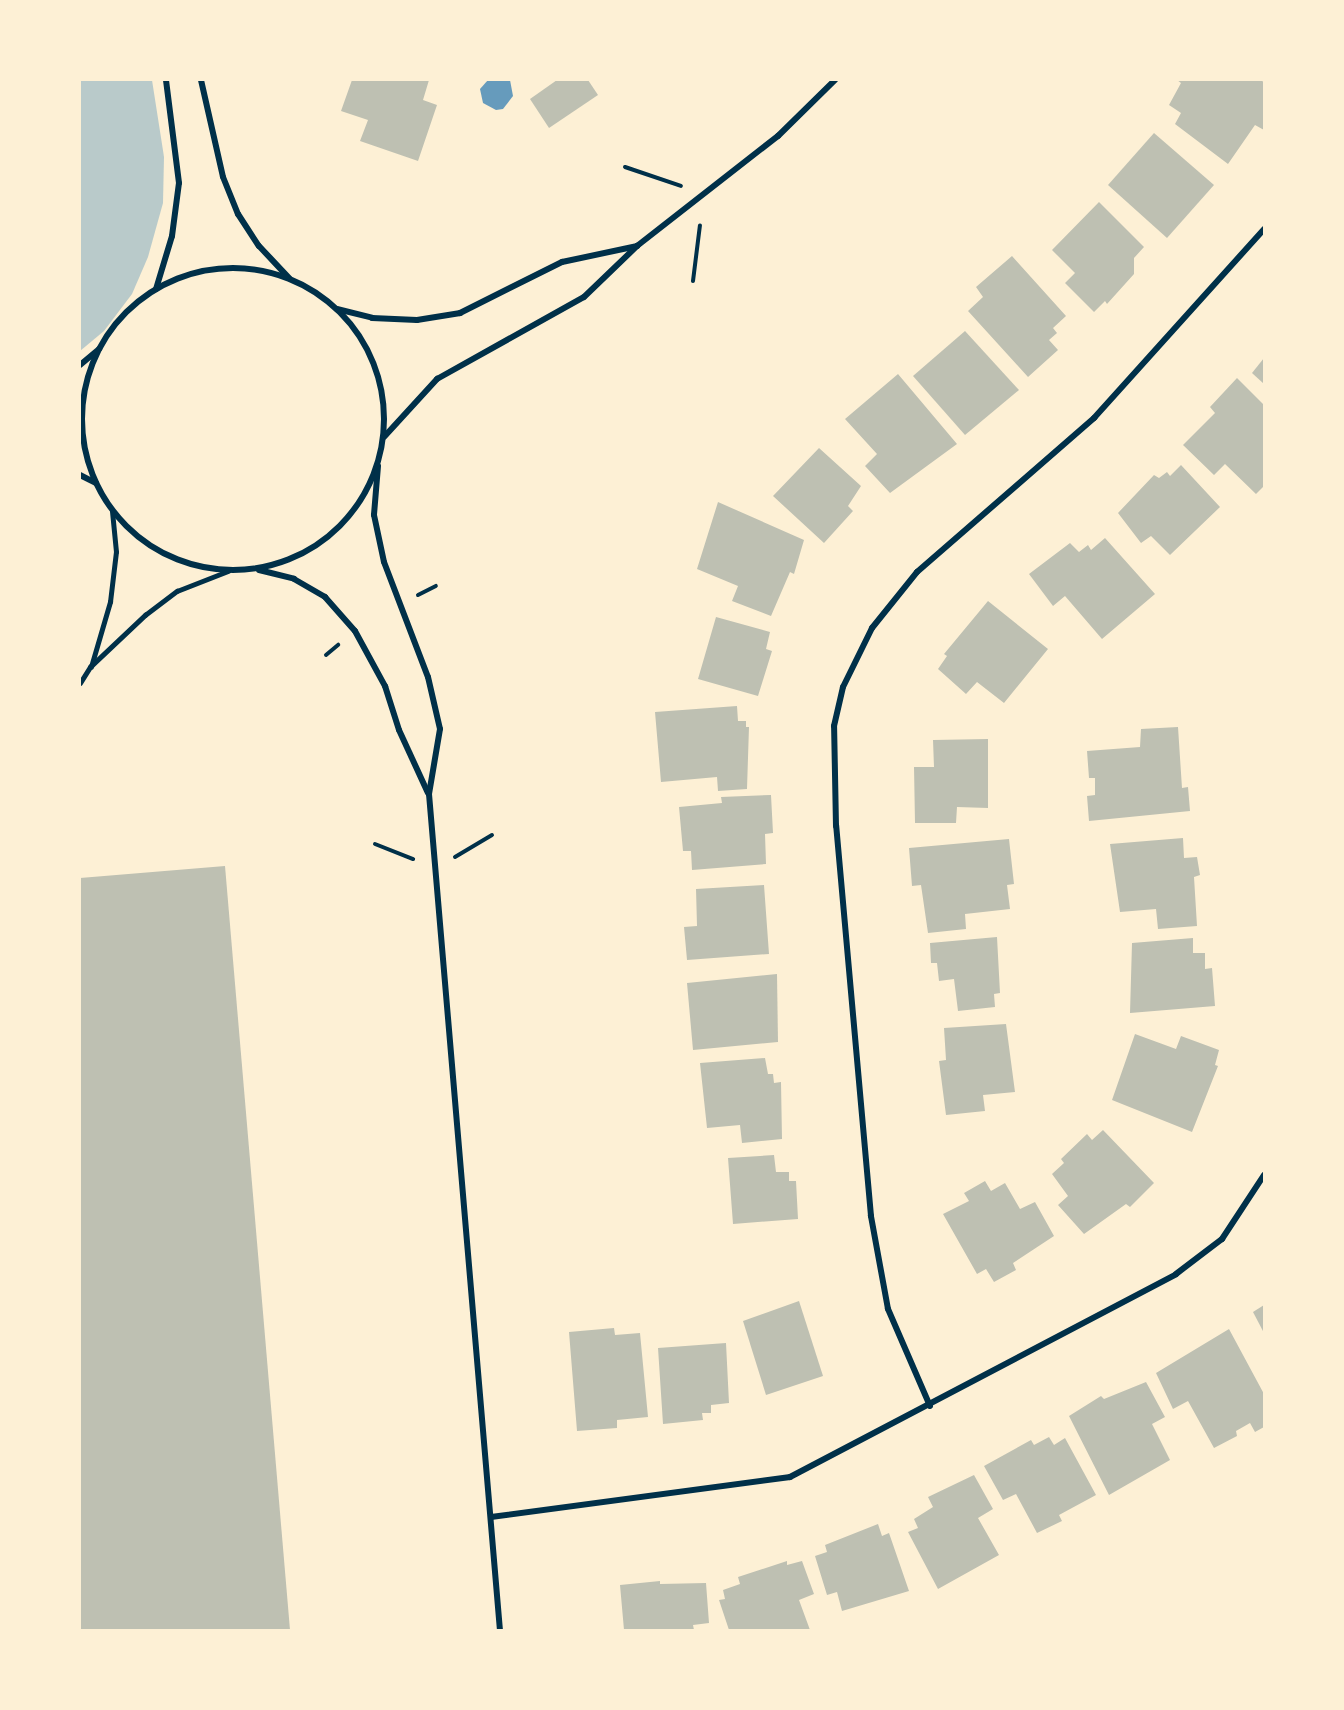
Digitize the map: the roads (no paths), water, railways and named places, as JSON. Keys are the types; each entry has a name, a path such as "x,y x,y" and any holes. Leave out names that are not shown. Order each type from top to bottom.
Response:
{"street":[{"path":"156,289 172,236 179,183 166,80"},
{"path":"201,80 223,177 238,214 259,246 290,278 337,309 360,336 375,368 383,402 383,438 374,515 384,562 428,677 440,729 429,794 463,1231 500,1630"},
{"path":"383,438 437,379 584,297 637,246 778,136 835,80"},
{"path":"930,1406 888,1309 871,1216 837,826 834,726 843,687 872,628 917,572 1094,418 1264,229"},
{"path":"337,309 372,318 417,320 460,313 562,262 637,246"},
{"path":"80,365 99,349 123,315 156,289 187,275 222,268 256,270 290,278"},
{"path":"99,349 85,392 83,439 96,483 112,511 136,535 163,554 194,566 228,571 257,569 297,557 332,534 360,503 378,466"},
{"path":"80,474 96,483"},
{"path":"257,569 294,579 325,597 355,631 385,686 399,730 429,794"},
{"path":"491,1517 790,1477 930,1406 1176,1274 1222,1239 1264,1175"}],"lane":[{"path":"90,667 110,602 116,552 112,511"},
{"path":"80,683 90,667 145,615 177,591 228,571"}],"water":[{"path":"488,80 510,80 513,96 503,109 496,110 483,103 480,89"}]}
